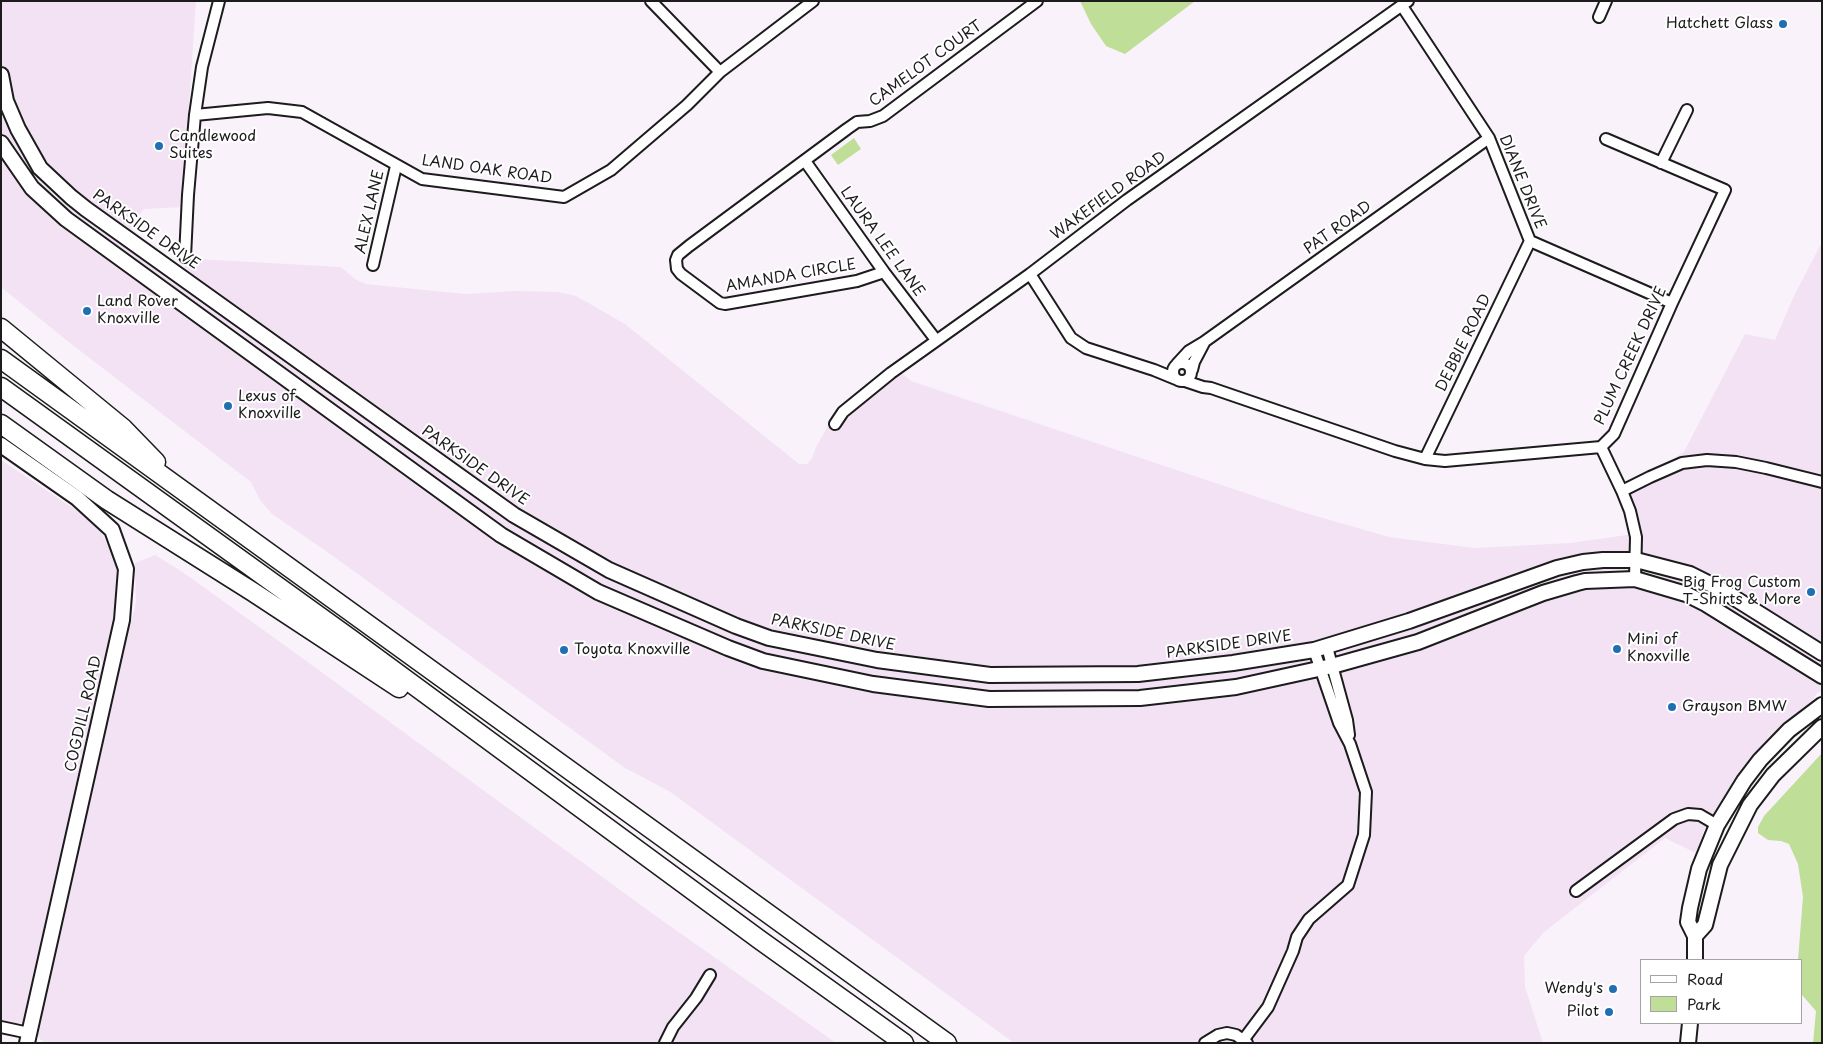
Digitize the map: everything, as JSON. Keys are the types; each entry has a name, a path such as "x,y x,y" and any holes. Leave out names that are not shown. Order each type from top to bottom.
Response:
{"highway":[{"path":"1,328 122,428 145,449 184,492"},
{"path":"1,358 947,1043"},
{"path":"1,387 352,639 760,940 904,1043"},
{"path":"1,424 108,500"},
{"path":"1,432 253,592 557,791"}],"street":[{"path":"185,256 195,115 202,67 219,1"},
{"path":"652,1 720,72"},
{"name":"LAND OAK ROAD","path":"195,115 268,108 302,112 422,179 564,197 611,170 687,105 720,72 813,1"},
{"name":"CAMELOT COURT","path":"805,161 857,122 870,121 883,116 1037,1"},
{"path":"1599,17 1606,1"},
{"name":"DIANE DRIVE","path":"1405,4 1489,138 1530,241 1672,303"},
{"name":"WAKEFIELD ROAD","path":"835,424 843,412 936,340 1030,274 1127,200 1405,4"},
{"name":"PARKSIDE DRIVE","path":"1,75 6,101 24,141 40,168 70,197 514,515 609,570 693,608 769,638 876,660 990,675 1138,674 1233,663 1320,648 1409,621 1557,568 1583,562 1636,560 1690,574 1720,589 1822,653"},
{"path":"1661,163 1687,110"},
{"name":"PAT ROAD","path":"1176,365 1183,355 1204,342 1489,138"},
{"name":"PLUM CREEK DRIVE","path":"1030,274 1071,338 1086,348 1154,370 1186,376 1211,388 1395,451 1425,459 1445,461 1601,447 1614,434 1725,190 1606,139"},
{"path":"1,143 32,188 66,218 501,535 598,592 728,648 763,660 873,684 989,699 1140,698 1236,686 1326,667 1418,642 1543,593 1584,581 1635,580 1686,594 1822,676"},
{"name":"AMANDA CIRCLE","path":"805,161 678,255 677,270 708,294 725,304 857,281 884,272"},
{"name":"LAURA LEE LANE","path":"805,161 884,272 936,340"},
{"name":"ALEX LANE","path":"373,264 396,166"},
{"name":"DEBBIE ROAD","path":"1425,459 1530,241"},
{"name":"PAT ROAD","path":"1186,376 1204,342"},
{"name":"PLUM CREEK DRIVE","path":"1154,370 1185,363 1186,376"},
{"path":"1176,365 1173,372 1186,376"},
{"name":"COGDILL ROAD","path":"1,445 77,498 112,530 126,569 122,620 28,1038"},
{"path":"1601,447 1630,512 1636,537 1635,580"},
{"path":"1622,492 1682,463 1707,460 1736,462 1822,482"},
{"path":"1715,610 1720,589"},
{"path":"1206,1043 1218,1035 1226,1033 1236,1035 1245,1041 1268,1007 1293,951 1297,937 1309,919 1348,885 1364,835 1366,792 1350,744 1339,723 1320,648"},
{"path":"1694,959 1695,936 1688,922 1690,908 1699,869 1717,825 1739,788 1760,760 1789,730 1822,705"},
{"path":"1695,936 1705,925 1720,865 1734,835 1760,791 1785,762 1822,727"},
{"path":"1576,891 1674,819 1688,814 1700,815 1734,835"},
{"path":"665,1043 673,1027 696,998 710,976"},
{"path":"1688,1043 1690,1024"},
{"path":"1,1027 28,1038"}],"shaded area":[{"path":"1,1 196,1 182,207 144,209 131,229 183,268 197,259 341,267 355,279 366,284 466,294 515,291 558,292 576,296 625,324 799,464 807,464 812,459 816,447 839,407 894,366 911,381 1302,512 1389,537 1474,548 1571,543 1641,533 1639,519 1624,484 1663,465 1684,452 1745,334 1775,340 1794,296 1822,242 1822,691 1817,693 1810,704 1789,721 1743,772 1703,832 1698,854 1665,838 1544,932 1524,956 1525,987 1543,1043 1014,1043 669,791 625,768 326,551 272,514 260,500 251,482 70,343 1,287"},
{"path":"1,460 82,514 98,527 114,557 120,578 119,601 82,780 26,1018 23,1023 16,1024 1,1022"},
{"path":"155,555 181,571 653,914 836,1043 47,1043 41,1040 35,1030 101,740 136,603 135,563"}],"green space":[{"path":"1080,1 1195,1 1125,54 1106,46 1091,24"},
{"path":"854,138 861,149 838,165 831,155"},
{"path":"1822,753 1822,1043 1813,1043 1816,1011 1803,996 1803,959 1798,959 1803,897 1798,864 1789,844 1768,840 1758,833 1758,827 1764,816"}],"place":[{"name":"Hatchett Glass","path":"1783,24"},
{"name":"Candlewood Suites","path":"159,146"},
{"name":"Land Rover Knoxville","path":"87,311"},
{"name":"Lexus of Knoxville","path":"228,406"},
{"name":"Big Frog Custom T-Shirts & More","path":"1811,592"},
{"name":"Mini of Knoxville","path":"1617,649"},
{"name":"Toyota Knoxville","path":"564,650"},
{"name":"Grayson BMW","path":"1672,707"},
{"name":"Wendy's","path":"1613,989"},
{"name":"Pilot","path":"1609,1012"}]}
